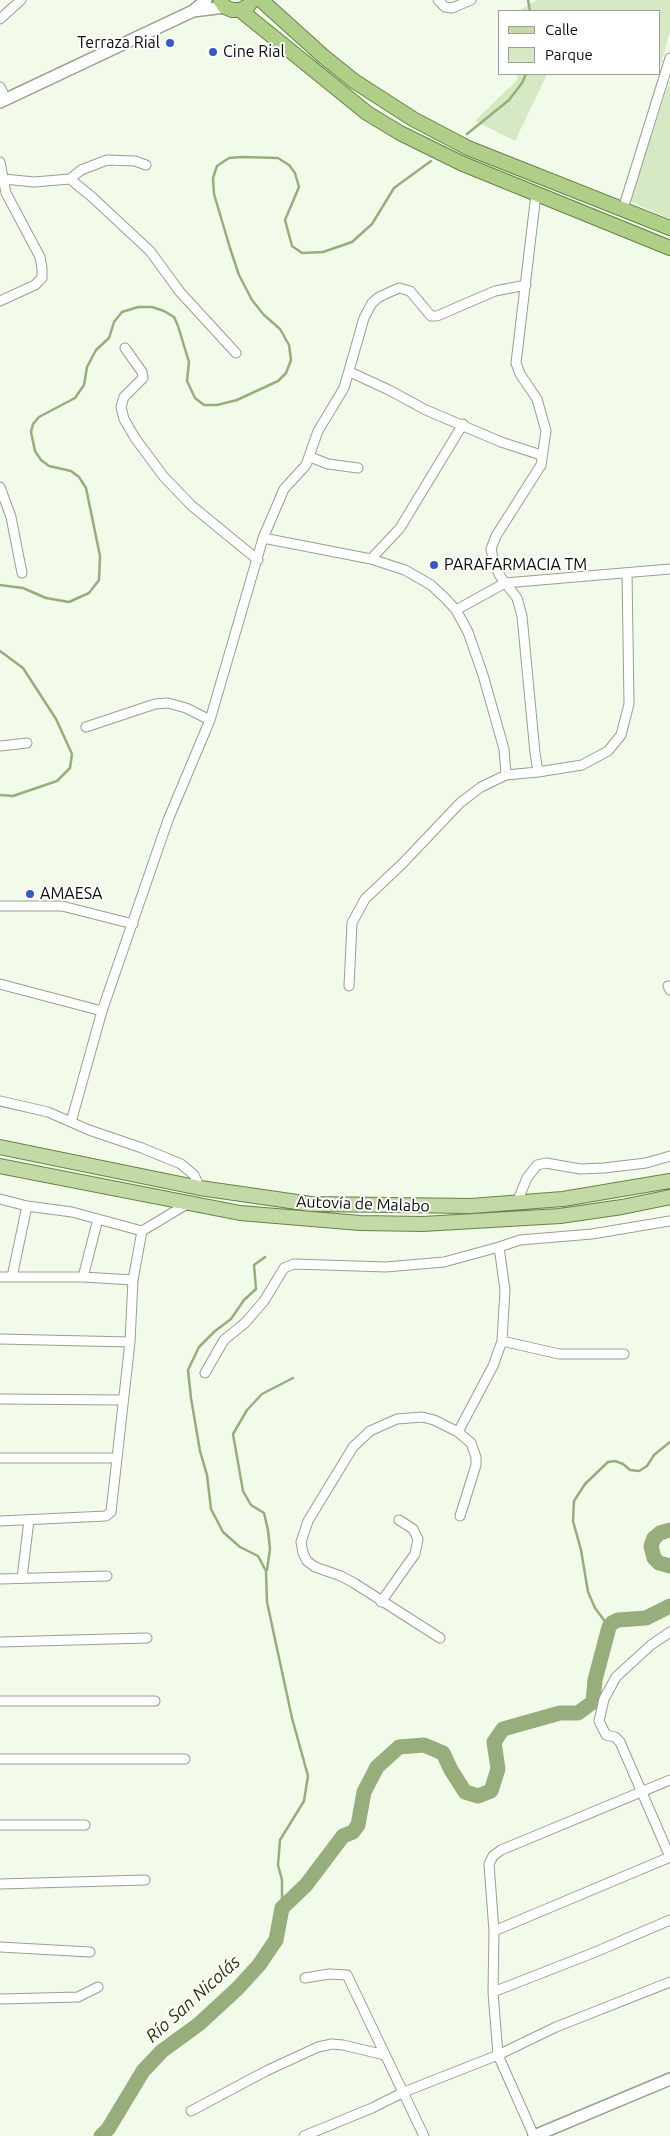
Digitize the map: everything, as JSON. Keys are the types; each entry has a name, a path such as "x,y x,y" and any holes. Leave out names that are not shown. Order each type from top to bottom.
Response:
{"highway":[{"path":"222,3 232,10 240,10 248,6 252,0"},
{"path":"261,0 323,56 354,81 413,119 468,148 670,228"},
{"path":"240,10 346,96 400,133 462,164 670,248"}],"main road":[{"name":"Autovía de Malabo","path":"0,1146 200,1188 311,1204 462,1206 563,1199 670,1181"},
{"name":"Autovía de Malabo","path":"0,1166 240,1213 360,1223 423,1224 560,1216 622,1207 670,1197"}],"street":[{"path":"0,19 21,0"},
{"path":"193,11 206,0"},
{"path":"438,0 445,7 452,8 471,0"},
{"path":"0,87 3,100 193,11 222,3"},
{"path":"623,209 670,58"},
{"path":"4,178 34,182 70,179 81,170 107,160 135,161 146,165"},
{"path":"0,162 6,194 40,257 42,268 42,278 35,286 0,301"},
{"path":"70,179 150,251 180,292 236,353"},
{"path":"536,194 516,363 520,374 538,399 546,432 541,465 496,536 492,549 494,563 505,583 517,598 522,616 538,772"},
{"path":"72,1122 102,1011 168,820 210,720 263,538 284,490 306,465 318,431 344,388 364,318 372,303 387,292 399,288 410,291 431,316 437,316 495,291 526,284"},
{"path":"125,348 142,372 143,378 124,396 121,407 124,419 164,477 192,506 258,560"},
{"path":"350,372 426,410 464,424 501,442 541,455"},
{"path":"371,559 400,528 464,424"},
{"path":"310,457 328,464 358,468"},
{"path":"0,487 11,517 22,573"},
{"path":"263,538 371,559 405,570 431,585 456,610 468,632 483,675 504,749 506,775"},
{"path":"456,610 505,583 670,569"},
{"path":"349,986 352,923 366,899 460,803 480,787 506,775 582,765 608,751 622,735 629,704 627,573"},
{"path":"86,727 161,704 186,708 210,720"},
{"path":"0,746 27,743"},
{"path":"0,906 62,906 133,924"},
{"path":"0,984 102,1011"},
{"path":"0,1101 35,1108 181,1164 194,1175 200,1188"},
{"path":"517,1202 527,1178 537,1166 546,1164 580,1168 604,1168 646,1163 670,1156"},
{"path":"0,1199 27,1206 72,1212 142,1231 187,1204"},
{"path":"12,1277 27,1206"},
{"path":"83,1277 98,1219"},
{"path":"205,1373 214,1354 224,1340 245,1323 264,1301 284,1268 294,1264 396,1266 444,1262 520,1240 592,1234 670,1221"},
{"path":"0,1520 109,1515 111,1512 130,1342 133,1280 142,1231"},
{"path":"458,1432 493,1366 502,1341 505,1290 499,1247"},
{"path":"0,1277 83,1277 133,1280"},
{"path":"0,1339 130,1342"},
{"path":"502,1341 559,1354 624,1354"},
{"path":"0,1399 123,1400"},
{"path":"440,1638 354,1583 341,1576 315,1568 307,1561 301,1542 308,1521 353,1447 370,1431 397,1419 422,1417 434,1420 458,1432 471,1443 476,1457 460,1516"},
{"path":"0,1458 116,1458"},
{"path":"22,1578 29,1520"},
{"path":"381,1602 415,1554 418,1539 412,1529 399,1520"},
{"path":"0,1579 108,1576"},
{"path":"494,1931 670,1857 620,1742 602,1730 599,1721 604,1699 616,1677 651,1645 670,1632"},
{"path":"0,1642 147,1638"},
{"path":"0,1701 155,1701"},
{"path":"0,1759 185,1758"},
{"path":"670,1780 501,1850 493,1856 489,1864 494,1931 493,1992 498,2055 534,2136 670,2080"},
{"path":"0,1825 85,1825"},
{"path":"0,1884 144,1880"},
{"path":"493,1992 593,1953 670,1920"},
{"path":"0,1947 90,1952"},
{"path":"305,1978 329,1974 347,1975 424,2136"},
{"path":"304,2136 372,2108 404,2092 498,2055 556,2028 670,1982"},
{"path":"0,1999 78,1997 98,1987"},
{"path":"191,2111 274,2067 318,2047 332,2044 343,2045 385,2055"}],"green space":[{"path":"537,0 670,0 670,31 660,67 660,10 520,10"},
{"path":"518,75 547,75 515,141 475,121 517,80"},
{"path":"670,79 670,219 630,201"}],"waterway":[{"path":"528,0 530,10"},
{"path":"467,134 509,100 526,75"},
{"path":"0,585 23,588 46,598 69,602 89,593 99,580 100,556 86,488 79,477 71,471 49,466 41,460 35,451 31,432 33,424 39,417 75,398 84,385 87,367 96,350 109,338 114,322 122,312 138,307 152,307 174,317 189,362 187,381 195,398 204,405 217,405 237,400 278,381 286,373 291,360 289,345 280,329 264,315 252,300 239,275 214,194 213,178 217,166 229,158 242,157 278,158 289,165 295,173 299,187 285,220 292,246 302,253 323,252 352,242 372,224 394,188 431,161"},
{"path":"0,651 23,668 56,719 72,754 70,768 57,781 13,796 0,795"},
{"path":"265,1257 254,1265 256,1289 244,1300 231,1319 215,1331 199,1347 188,1370 191,1398 200,1451 207,1475 211,1509 223,1532 240,1547 258,1556 266,1571 267,1602 292,1718 308,1776 304,1801 280,1840 278,1865 282,1880 282,1908"},
{"path":"267,1570 270,1549 264,1513 251,1505 243,1491 233,1434 247,1410 262,1394 293,1378"},
{"path":"609,1627 595,1608 588,1592 581,1550 573,1521 574,1501 585,1484 608,1462 615,1461 623,1464 630,1470 639,1471 647,1466 654,1455 670,1442"},
{"name":"Río San Nicolás","path":"670,1530 660,1533 654,1538 651,1546 654,1558 659,1563 670,1566"},
{"name":"Río San Nicolás","path":"101,2136 108,2129 143,2071 162,2051 199,2024 238,1988 259,1965 276,1940 282,1908 306,1885 343,1836 353,1832 358,1825 364,1792 377,1767 399,1747 424,1745 443,1753 465,1792 478,1796 491,1791 498,1769 494,1742 503,1729 560,1713 578,1713 593,1702 595,1680 609,1627 612,1623 618,1620 646,1618 670,1606"}],"place":[{"name":"Terraza Rial","path":"170,43"},
{"name":"Cine Rial","path":"213,52"},
{"name":"PARAFARMACIA TM","path":"434,565"},
{"name":"AMAESA","path":"30,894"}]}
